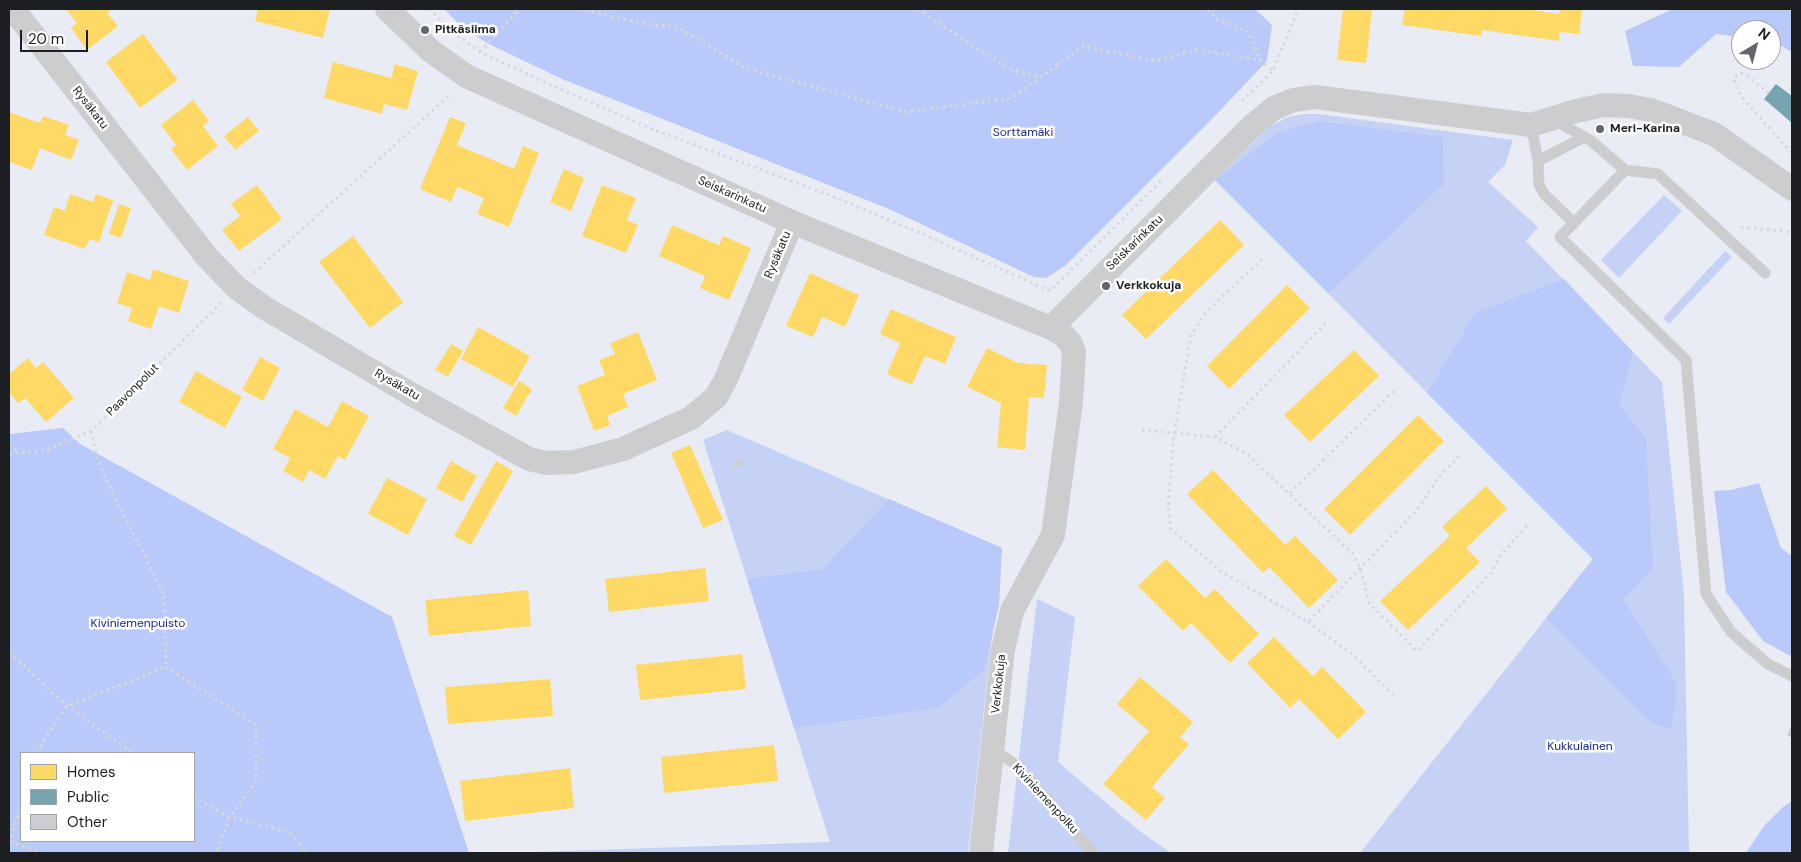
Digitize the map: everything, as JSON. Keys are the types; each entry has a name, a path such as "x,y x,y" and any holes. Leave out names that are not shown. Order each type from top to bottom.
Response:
{"street":[{"name":"Rysäkatu","path":"13,9 207,258 237,288 265,308 325,344 529,459 547,463 574,462 623,449 691,418 716,397 726,379 792,222"},
{"name":"Seiskarinkatu","path":"387,9 431,52 466,76 792,222 1050,328 1250,128 1274,108 1294,100 1315,96 1542,122 1576,111 1604,105 1628,106 1651,110 1714,134 1792,189"},
{"name":"Verkkokuja","path":"981,853 1003,650 1012,610 1053,535 1068,421 1074,352 1070,342 1050,328"}],"lane":[{"path":"1574,223 1545,195 1539,185 1538,161 1542,122 1590,140 1625,170 1658,174 1765,273"},
{"path":"1538,161 1584,137"},
{"path":"1625,170 1560,237 1686,360 1706,594 1731,632 1768,664 1792,676"},
{"name":"Kiviniemenpolku","path":"992,748 1012,762 1039,790 1093,853"}],"path":[{"path":"429,9 457,35 480,52 657,131 824,193 918,232 1050,291 1164,178"},
{"path":"480,52 520,9"},
{"path":"579,9 652,25 678,28 745,68 906,112 1011,98 1083,46 1154,61 1196,50 1260,60"},
{"path":"917,9 1009,70 1040,77"},
{"path":"1208,9 1218,20 1249,32 1260,60 1273,71"},
{"path":"1239,105 1273,71 1298,9"},
{"path":"1769,93 1746,75 1740,73 1735,76 1734,80 1737,90 1745,101 1792,153"},
{"path":"237,288 452,94"},
{"path":"1712,223 1792,232"},
{"path":"1262,259 1206,312 1191,336 1174,434 1168,507 1171,529 1222,572 1308,622 1350,653 1394,695"},
{"name":"Paavonpolut","path":"9,454 46,450 91,431 237,288"},
{"path":"1215,436 1327,322"},
{"path":"1290,493 1395,390"},
{"path":"1142,430 1215,436 1248,454 1352,553 1360,567 1369,603 1417,650 1491,573 1501,555 1529,523"},
{"path":"91,431 97,458 117,503 142,548 164,595 166,668"},
{"path":"9,444 18,453"},
{"path":"1308,622 1417,510 1438,478 1461,454"},
{"path":"9,652 67,706 132,752"},
{"path":"39,752 43,741 67,706 166,668"},
{"path":"166,668 256,725 256,781 230,817 216,853"},
{"path":"195,797 230,817 291,833 307,853"},
{"path":"20,810 9,842 42,853"}],"green space":[{"name":"Sorttamäki","path":"444,9 1255,9 1272,25 1267,61 1210,121 1066,265 1046,278 1034,277 889,209 562,79 487,43 462,27"},
{"path":"1673,9 1792,9 1792,52 1781,46 1781,20 1731,20 1731,36 1716,34 1679,67 1633,66 1625,31"},
{"name":"Kukkulainen","path":"1319,114 1513,140 1505,165 1488,182 1538,227 1526,241 1662,382 1684,594 1689,853 1360,853 1593,559 1215,180 1268,128 1288,117"},
{"path":"1317,121 1443,137 1444,184 1328,293 1215,180 1277,133"},
{"path":"1664,195 1682,211 1619,278 1601,260"},
{"path":"1725,251 1732,257 1669,324 1663,318"},
{"path":"1564,279 1633,352 1619,404 1646,439 1653,568 1623,599 1676,683 1676,701 1671,729 1659,726 1648,719 1546,618 1593,559 1427,393 1475,313"},
{"name":"Kiviniemenpuisto","path":"63,428 80,444 392,617 469,853 9,853 9,434"},
{"path":"727,430 1002,548 968,853 505,853 830,842 703,440"},
{"path":"1759,483 1781,548 1792,556 1792,657 1763,641 1726,592 1714,491 1731,490"},
{"path":"889,499 1002,548 999,605 984,670 938,708 794,728 747,579 823,569"},
{"path":"1037,599 1075,617 1058,762 1137,829 1171,853 1008,853"},
{"path":"1792,801 1792,853 1746,853 1764,826 1783,807"}],"building: Homes":[{"path":"66,9 113,9 107,13 118,26 87,50 71,28 77,23"},
{"path":"258,9 330,9 323,38 255,21"},
{"path":"1343,9 1372,9 1366,63 1337,60"},
{"path":"1405,9 1525,9 1559,14 1560,9 1582,10 1579,34 1560,32 1559,41 1482,30 1481,36 1402,25"},
{"path":"143,34 178,80 140,108 106,62"},
{"path":"333,62 391,78 395,64 418,71 407,110 384,104 382,114 324,98"},
{"path":"193,100 209,121 203,126 218,146 187,170 171,149 176,145 161,125"},
{"path":"9,112 40,123 43,116 69,125 65,135 79,140 71,160 40,148 32,170 9,162"},
{"path":"248,117 259,131 235,150 224,136"},
{"path":"450,117 466,123 457,145 514,169 523,146 539,153 509,227 477,214 484,198 457,187 451,202 420,189"},
{"path":"564,169 584,178 571,211 550,202"},
{"path":"257,185 282,219 239,251 222,230 240,216 231,204"},
{"path":"602,185 636,198 627,220 638,225 626,253 582,236"},
{"path":"70,194 93,202 96,194 113,200 99,242 89,239 85,249 44,235 54,207 65,211"},
{"path":"119,204 131,208 121,238 109,234"},
{"path":"1220,220 1244,245 1146,339 1122,315"},
{"path":"672,225 719,245 723,236 751,248 729,300 700,288 705,276 659,256"},
{"path":"353,236 403,302 370,328 319,262"},
{"path":"153,269 189,281 179,313 159,306 151,329 128,321 132,308 117,303 127,272 150,280"},
{"path":"810,273 859,295 845,327 822,317 813,337 786,326"},
{"path":"1287,285 1310,308 1229,389 1207,366"},
{"path":"891,309 956,337 945,364 925,356 912,385 887,374 900,343 880,334"},
{"path":"478,327 530,356 513,387 461,359"},
{"path":"638,332 657,380 623,394 628,407 607,416 610,425 594,431 577,386 605,375 599,360 615,354 610,343"},
{"path":"451,344 463,351 448,377 435,370"},
{"path":"987,348 1018,363 1047,365 1044,398 1029,397 1025,450 997,447 1001,403 967,387"},
{"path":"1354,350 1379,376 1310,442 1284,415"},
{"path":"260,357 280,368 263,401 242,390"},
{"path":"28,358 36,368 43,362 74,398 46,422 25,398 18,403 9,392 9,374"},
{"path":"196,371 242,397 225,428 179,402"},
{"path":"519,381 532,389 516,416 503,408"},
{"path":"342,401 369,416 345,460 338,456 325,479 309,470 303,482 283,471 290,458 273,449 295,409 328,427"},
{"path":"1418,415 1444,441 1350,535 1324,509"},
{"path":"690,445 723,520 703,528 671,453"},
{"path":"451,461 477,476 462,502 436,488"},
{"path":"496,461 513,471 471,545 454,536"},
{"path":"1213,470 1285,545 1295,536 1338,580 1309,608 1269,567 1263,573 1187,494"},
{"path":"387,478 427,499 408,535 368,514"},
{"path":"1486,486 1507,509 1466,548 1480,562 1408,630 1380,601 1450,536 1442,527"},
{"path":"1166,559 1205,598 1215,589 1259,634 1230,663 1191,623 1183,631 1138,586"},
{"path":"705,568 709,601 609,612 605,579"},
{"path":"528,590 531,626 429,636 425,600"},
{"path":"1274,637 1313,676 1322,667 1366,712 1338,739 1299,699 1290,708 1247,663"},
{"path":"742,654 746,689 640,700 636,665"},
{"path":"1140,677 1193,722 1180,737 1189,744 1152,787 1165,798 1146,820 1103,784 1149,731 1117,704"},
{"path":"550,679 553,716 448,724 445,687"},
{"path":"774,745 778,781 664,793 661,757"},
{"path":"570,768 574,808 465,821 460,781"}],"building: Public":[{"path":"1776,84 1792,96 1792,123 1764,99"}],"building: Other":[{"path":"741,459 744,465 735,468 733,462"},
{"path":"1792,725 1792,738 1787,735"}],"place":[{"name":"Pitkäsiima","path":"425,30"},
{"name":"Meri-Karina","path":"1600,129"},
{"name":"Verkkokuja","path":"1106,286"}]}
